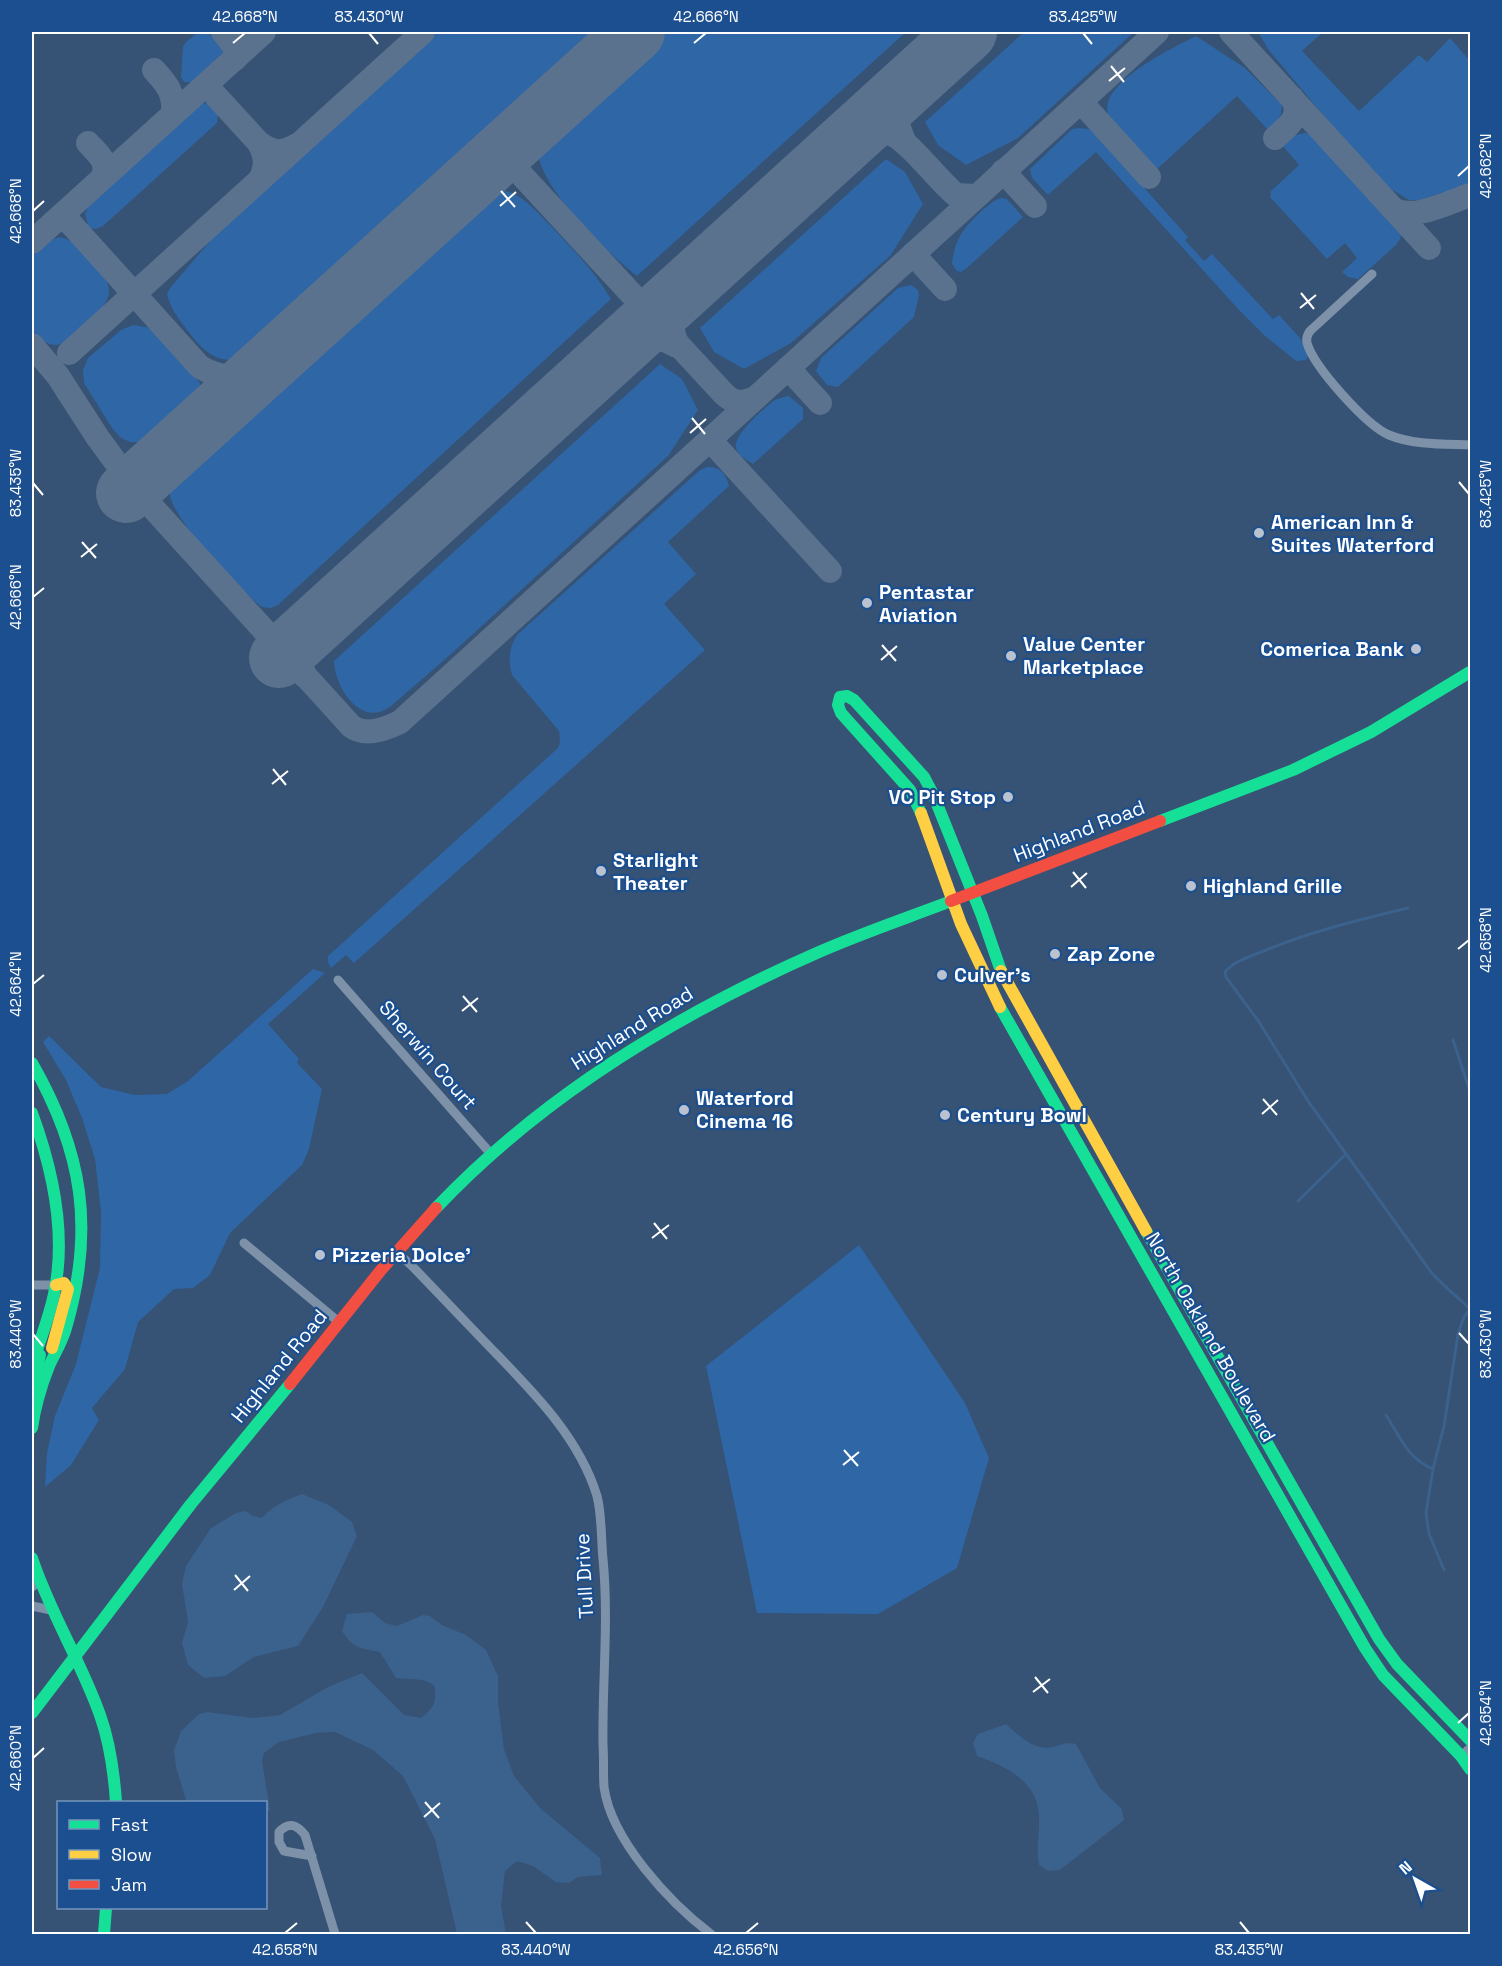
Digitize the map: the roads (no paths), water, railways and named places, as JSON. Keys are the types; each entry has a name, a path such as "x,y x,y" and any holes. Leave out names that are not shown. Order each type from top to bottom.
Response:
{"main road":[{"name":"Highland Road","path":"32,1713 192,1503 397,1252 450,1193 544,1109 597,1071 706,1004 821,951 1293,770 1371,732 1470,672"},
{"name":"North Oakland Boulevard","path":"1470,1740 1397,1664 1379,1639 1009,988 998,966 933,794 924,777 854,700 847,696 840,697 838,705 841,712 910,790 995,1001 1365,1648 1383,1675 1466,1752 1470,1767"},
{"path":"32,1062 46,1084 62,1122 75,1161 83,1209 77,1294 65,1333 33,1410 32,1428"},
{"path":"32,1113 56,1192 58,1227 56,1285 32,1364"},
{"path":"50,1367 53,1341 68,1296 66,1284 56,1285"},
{"path":"32,1386 39,1363 43,1330"},
{"path":"32,1558 35,1584 75,1658 96,1703 105,1729 113,1769 116,1801"},
{"path":"104,1935 106,1909"}],"street":[{"path":"1372,274 1310,331 1306,337 1307,344 1324,372 1352,404 1381,430 1402,439 1470,445"},
{"name":"Sherwin Court","path":"338,980 491,1154"},
{"path":"244,1243 340,1323"},
{"name":"Tull Drive","path":"397,1252 529,1389 554,1418 583,1462 597,1497 605,1579 604,1787 620,1833 635,1856 654,1879 711,1935"},
{"path":"32,1285 56,1285"},
{"path":"32,1606 51,1610"},
{"path":"312,1856 335,1935"}],"waterway":[{"path":"1408,908 1297,938 1242,960 1225,972 1226,977 1259,1022 1308,1101 1431,1272 1470,1309"},
{"path":"1453,1040 1470,1092"},
{"path":"1298,1201 1346,1154"},
{"path":"1444,1570 1429,1534 1426,1513 1433,1469 1444,1426 1458,1334 1464,1317 1470,1309"},
{"path":"1386,1415 1411,1453 1424,1465 1433,1469"}],"place":[{"name":"American Inn & Suites Waterford","path":"1259,533"},
{"name":"Pentastar Aviation","path":"867,603"},
{"name":"Comerica Bank","path":"1416,649"},
{"name":"Value Center Marketplace","path":"1011,656"},
{"name":"VC Pit Stop","path":"1008,797"},
{"name":"Starlight Theater","path":"601,871"},
{"name":"Highland Grille","path":"1191,886"},
{"name":"Zap Zone","path":"1055,954"},
{"name":"Culver's","path":"942,975"},
{"name":"Waterford Cinema 16","path":"684,1110"},
{"name":"Century Bowl","path":"945,1115"},
{"name":"Pizzeria Dolce'","path":"320,1255"}]}
